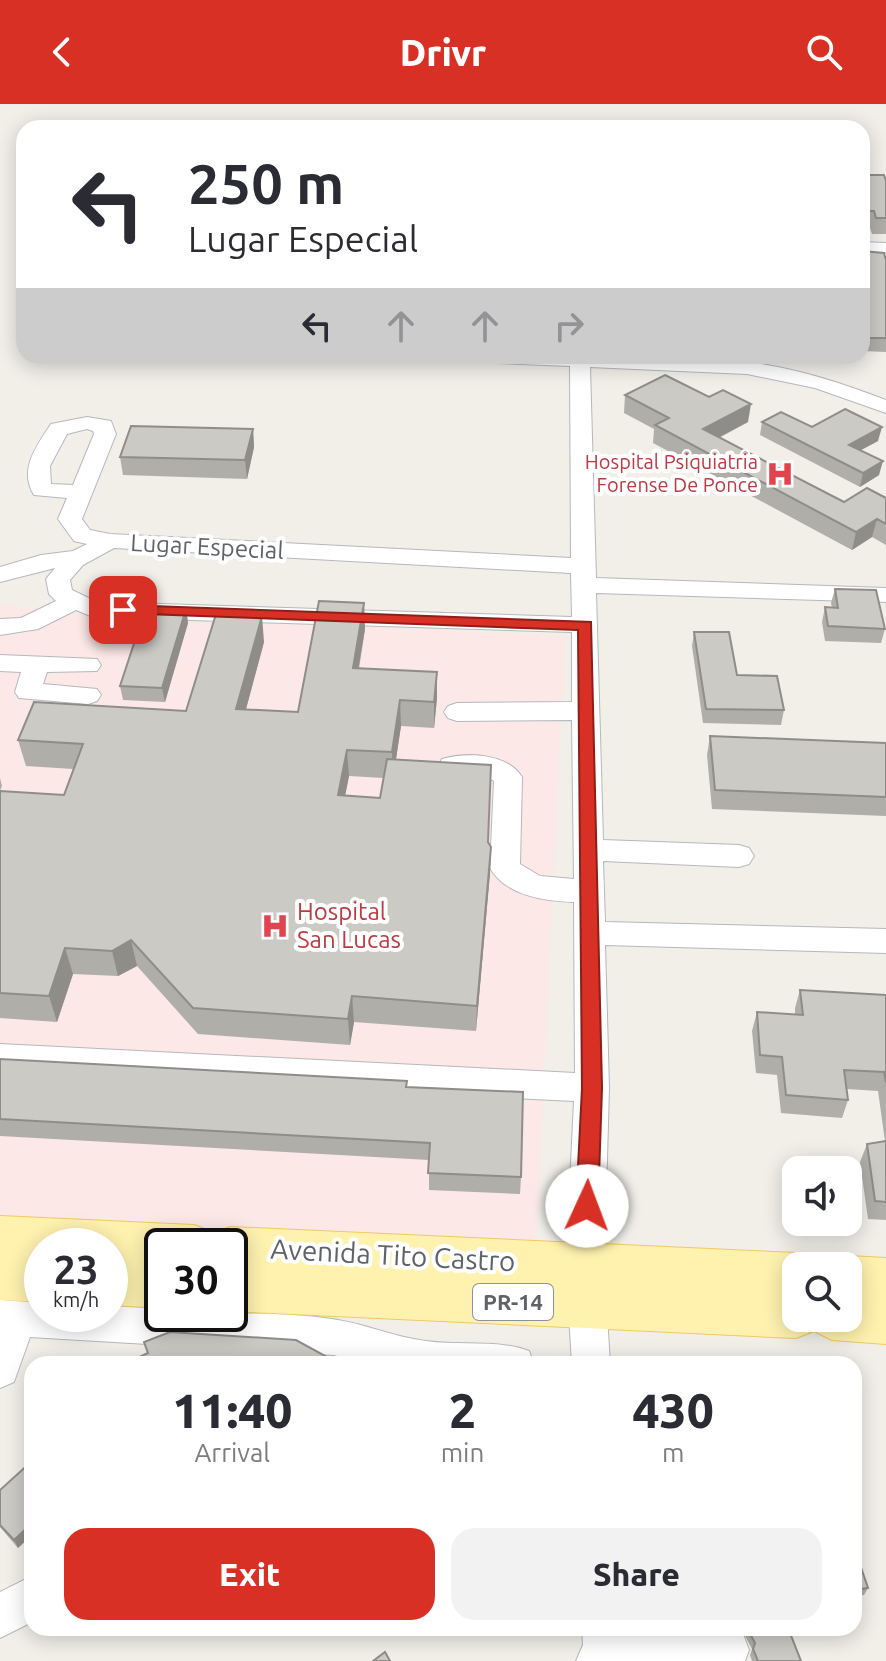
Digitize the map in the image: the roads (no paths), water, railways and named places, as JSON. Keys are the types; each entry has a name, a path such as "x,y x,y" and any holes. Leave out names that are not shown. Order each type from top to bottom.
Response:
{"main road":[{"path":"0,1237 144,1244"},
{"name":"Avenida Tito Castro","path":"248,1250 586,1285 782,1314"},
{"name":"Avenida Tito Castro","path":"248,1289 586,1285 782,1276"},
{"path":"862,1279 886,1280"},
{"path":"6,1305 24,1292"},
{"path":"862,1320 886,1321"}],"street":[{"path":"588,364 585,576 592,1088 586,1285 590,1356"},
{"path":"676,364 747,368 820,383 886,407"},
{"path":"80,492 70,519 82,536 110,541"},
{"name":"Lugar Especial","path":"1,630 19,628 36,618 53,616 79,558 110,541 529,565 585,576 886,595"},
{"path":"9,573 41,562 79,558"},
{"path":"9,573 64,591 93,609 586,625"},
{"path":"0,663 88,665"},
{"path":"36,664 28,692 88,695"},
{"path":"457,712 587,711"},
{"path":"418,764 493,767 503,772 508,777 505,868 525,884 541,889 590,891"},
{"path":"589,850 739,856"},
{"path":"590,933 886,941"},
{"path":"0,1058 592,1088"},
{"path":"0,1369 6,1305 334,1337 395,1356"},
{"path":"0,1616 24,1602"},
{"path":"603,1652 727,1650"}],"place":[{"name":"Hospital Psiquiatria Forense De Ponce","path":"780,474"},
{"name":"Hospital San Lucas","path":"275,926"}]}
